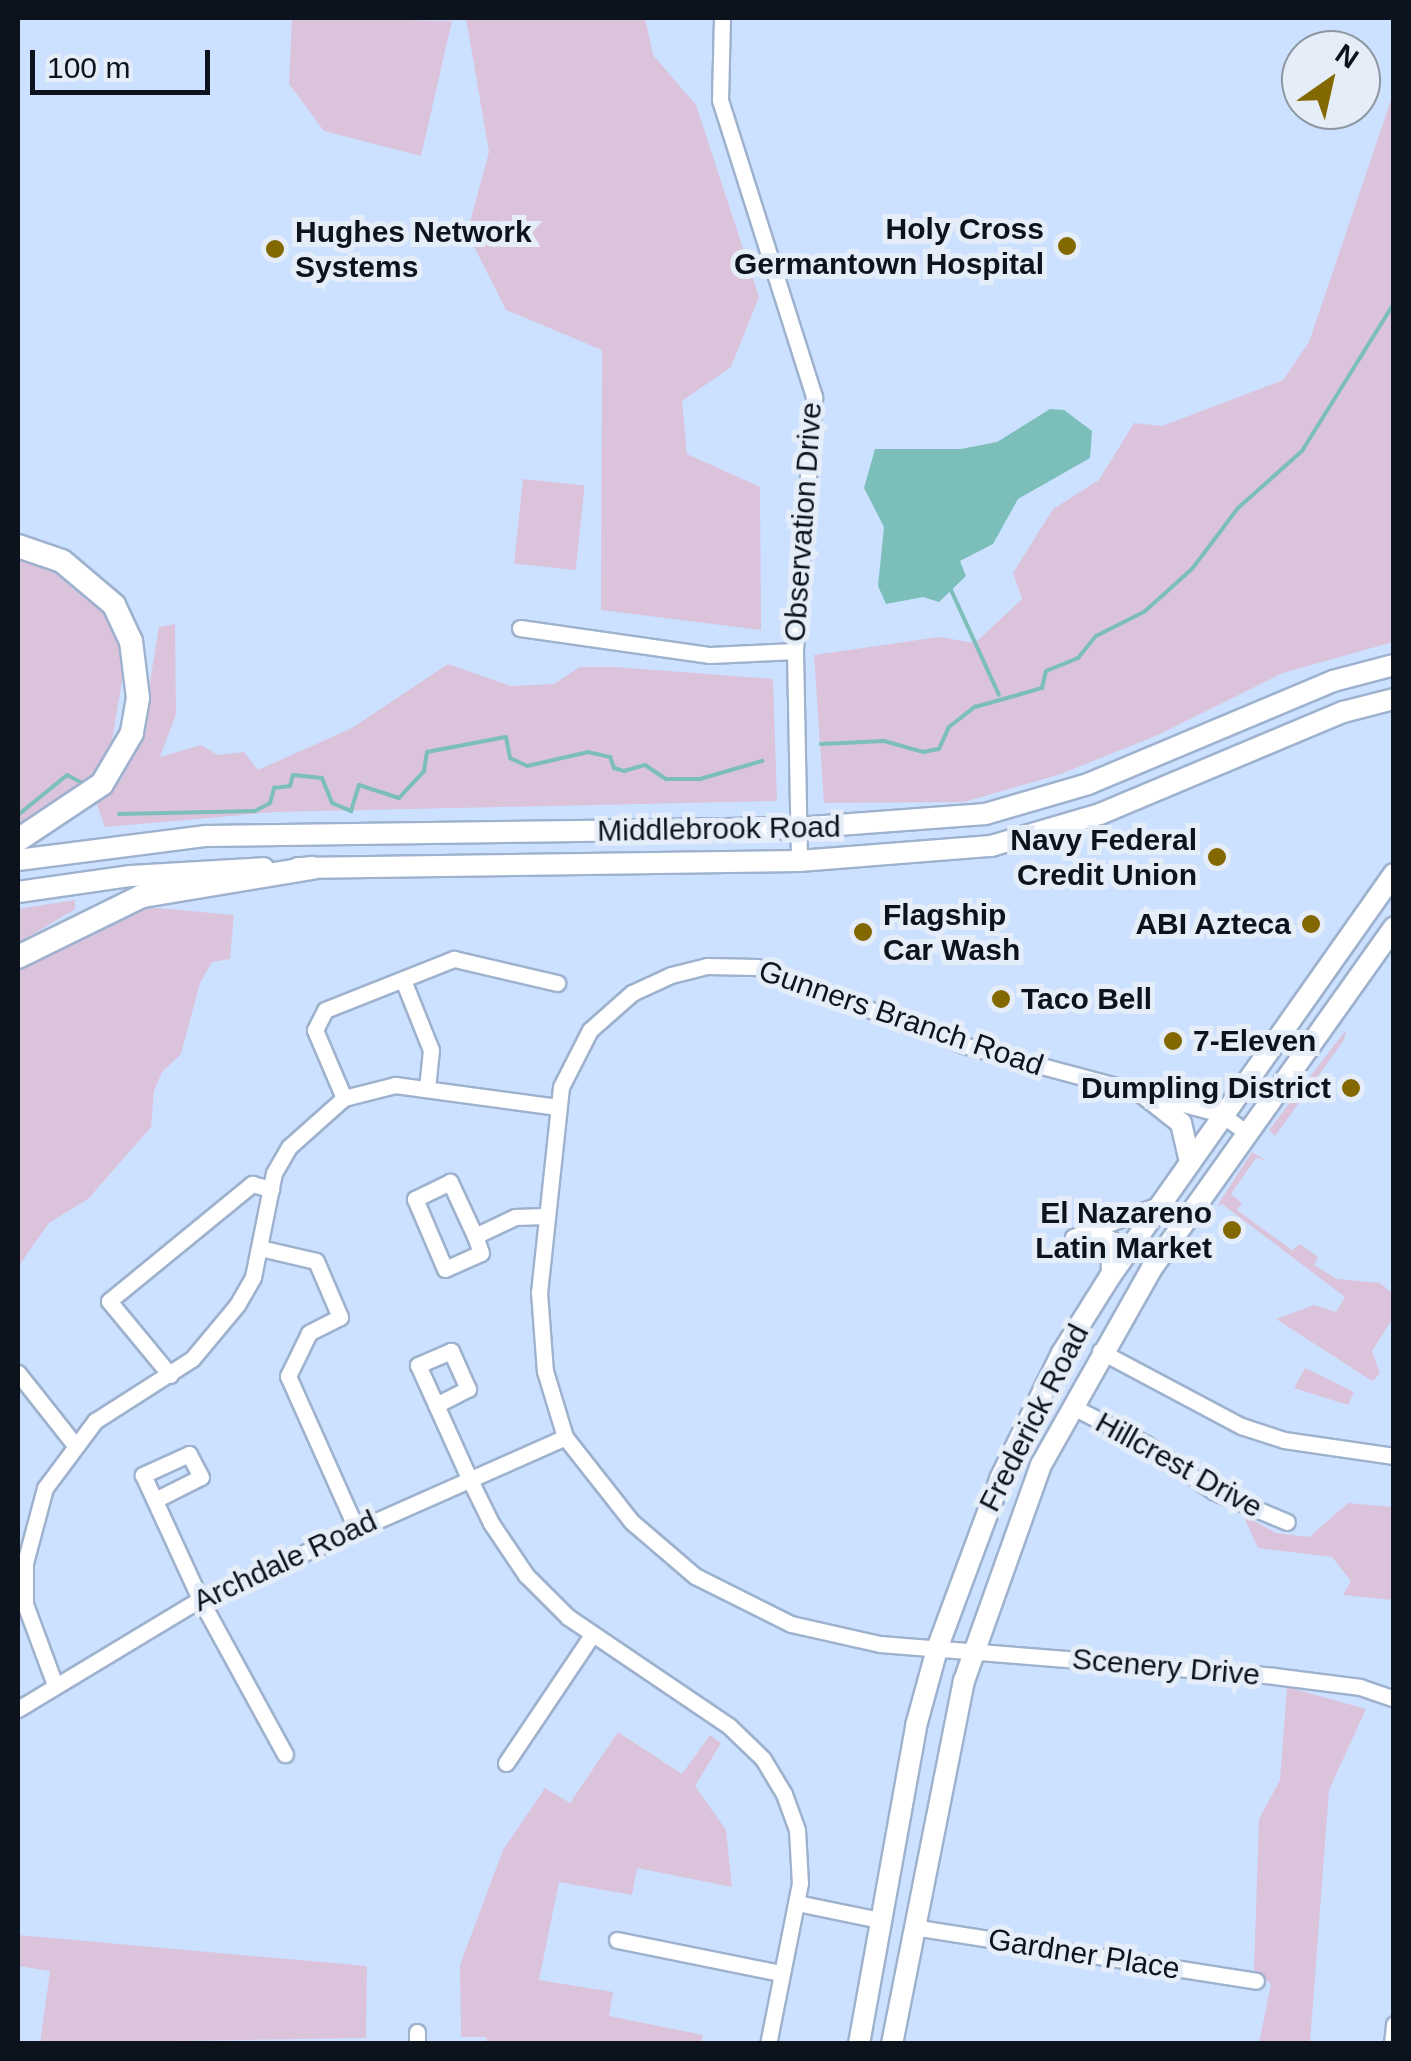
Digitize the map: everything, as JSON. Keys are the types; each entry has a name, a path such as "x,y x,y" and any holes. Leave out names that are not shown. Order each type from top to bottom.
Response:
{"highway":[{"path":"18,546 62,562 114,605 131,641 138,698 132,733 102,784 18,840"},
{"path":"18,958 142,896 312,868"}],"main road":[{"name":"Middlebrook Road","path":"18,860 206,836 901,824 1024,805 1333,681 1394,666"},
{"name":"Middlebrook Road","path":"18,892 208,868 904,857 1034,836 1344,712 1394,699"},
{"name":"Frederick Road","path":"859,2044 880,1920 937,1649 1001,1477 1062,1353 1111,1275 1189,1159 1394,874"},
{"name":"Frederick Road","path":"892,2044 945,1755 973,1652 1006,1551 1071,1406 1100,1351 1247,1133 1394,927"},
{"path":"1144,1094 1182,1123 1189,1159"},
{"path":"1082,1234 1111,1242 1111,1275"}],"street":[{"name":"Observation Drive","path":"722,18 720,100 814,397 795,652 799,860"},
{"path":"520,628 710,655 795,652"},
{"path":"344,1098 315,1030 318,1018 403,980 467,959 557,984"},
{"name":"Gunners Branch Road","path":"937,1649 839,1638 791,1624 694,1576 620,1509 565,1437 539,1326 545,1216 558,1106 574,1053 615,1006 672,975 735,964 964,1045 1221,1114 1247,1133"},
{"path":"403,980 431,1050 427,1088"},
{"path":"55,1685 25,1604 21,1563 44,1488 74,1444 115,1407 170,1375 208,1344 237,1305 260,1248 271,1189 289,1147 344,1098 395,1085 558,1106"},
{"path":"450,1182 475,1236 481,1253 445,1269 415,1199 450,1182"},
{"path":"170,1375 109,1300 252,1184 271,1189"},
{"path":"1082,1234 1158,1205"},
{"path":"475,1236 515,1217 545,1216"},
{"path":"260,1248 316,1261 340,1317 309,1333 288,1376 356,1526"},
{"path":"1100,1351 1241,1426 1284,1440 1391,1453"},
{"path":"18,1373 74,1444"},
{"path":"436,1404 468,1478 526,1575 592,1634 729,1726 762,1759 797,1830 796,1903 768,2044"},
{"name":"Hillcrest Drive","path":"1071,1406 1146,1444 1213,1490 1286,1522"},
{"name":"Archdale Road","path":"18,1709 200,1599 356,1526 565,1437"},
{"path":"155,1500 200,1599 285,1754"},
{"path":"506,1763 592,1634"},
{"name":"Scenery Drive","path":"937,1649 1274,1676 1360,1687 1394,1699"},
{"path":"796,1903 880,1920"},
{"name":"Gardner Place","path":"913,1927 1256,1982"},
{"path":"617,1940 780,1974"},
{"path":"1392,2044 1394,2024"}],"shaded area":[{"path":"292,18 452,21 421,156 324,131 289,84"},
{"path":"466,18 645,18 653,55 696,105 759,297 731,367 682,401 687,454 760,487 761,630 601,610 602,350 506,310 467,233 489,152"},
{"path":"1393,94 1393,642 1283,673 1158,735 1061,774 964,802 824,803 814,655 939,637 975,643 1022,599 1013,573 1053,509 1099,480 1134,423 1162,426 1283,380 1309,342"},
{"path":"1050,409 1064,410 1092,431 1090,458 1018,499 993,544 960,561 966,576 939,602 923,597 886,604 878,586 884,527 864,488 875,449 961,449 997,442"},
{"path":"523,479 585,485 576,570 514,564"},
{"path":"18,556 50,565 94,595 117,628 123,675 112,741 96,771 80,791 18,826"},
{"path":"175,624 176,714 160,757 201,745 218,755 244,752 258,770 352,728 448,664 511,686 554,684 580,667 615,667 773,679 777,801 275,812 105,827 96,802 121,780 142,730 159,627"},
{"path":"75,900 75,909 18,943 18,909"},
{"path":"147,907 234,915 230,959 212,962 200,983 181,1054 162,1072 154,1091 151,1127 88,1199 49,1223 18,1267 18,971 113,917"},
{"path":"1346,1030 1344,1040 1275,1136 1269,1130"},
{"path":"1252,1152 1267,1161 1256,1158 1231,1194 1242,1203 1237,1210 1292,1250 1300,1244 1318,1257 1314,1265 1337,1279 1380,1283 1393,1294 1393,1318 1372,1351 1380,1374 1372,1381 1276,1319 1314,1305 1336,1312 1345,1297 1222,1204 1217,1206"},
{"path":"1305,1368 1354,1392 1348,1405 1294,1388"},
{"path":"1348,1503 1393,1507 1393,1600 1343,1595 1351,1581 1332,1557 1258,1548 1243,1515 1276,1533 1309,1537"},
{"path":"1287,1687 1366,1709 1329,1790 1310,2043 1259,2043 1271,1984 1254,1970 1259,1819 1280,1780"},
{"path":"618,1732 682,1774 710,1735 721,1743 695,1786 726,1830 732,1887 637,1868 632,1895 559,1882 539,1980 613,1992 609,2016 703,2035 701,2043 487,2044 486,2037 461,2037 460,1965 503,1850 545,1788 570,1803"},
{"path":"18,1935 367,1966 366,2038 40,2043 50,1971 18,1966"}],"waterway":[{"path":"821,744 884,741 923,752 939,749 949,727 975,707 1042,688 1046,671 1078,658 1096,636 1144,612 1192,569 1238,508 1302,451 1394,303"},
{"path":"951,590 999,695"},
{"path":"119,814 255,811 270,803 274,788 290,786 293,775 322,778 332,803 351,811 359,785 399,798 424,771 427,752 506,737 510,758 527,766 588,752 610,757 614,768 624,771 645,765 666,779 700,779 762,761"},
{"path":"18,815 67,775 82,783"}],"place":[{"name":"Holy Cross Germantown Hospital","path":"1067,246"},
{"name":"Hughes Network Systems","path":"275,249"},
{"name":"Navy Federal Credit Union","path":"1217,857"},
{"name":"ABI Azteca","path":"1311,924"},
{"name":"Flagship Car Wash","path":"863,932"},
{"name":"Taco Bell","path":"1001,999"},
{"name":"7-Eleven","path":"1173,1041"},
{"name":"Dumpling District","path":"1351,1088"},
{"name":"El Nazareno Latin Market","path":"1232,1230"}]}
